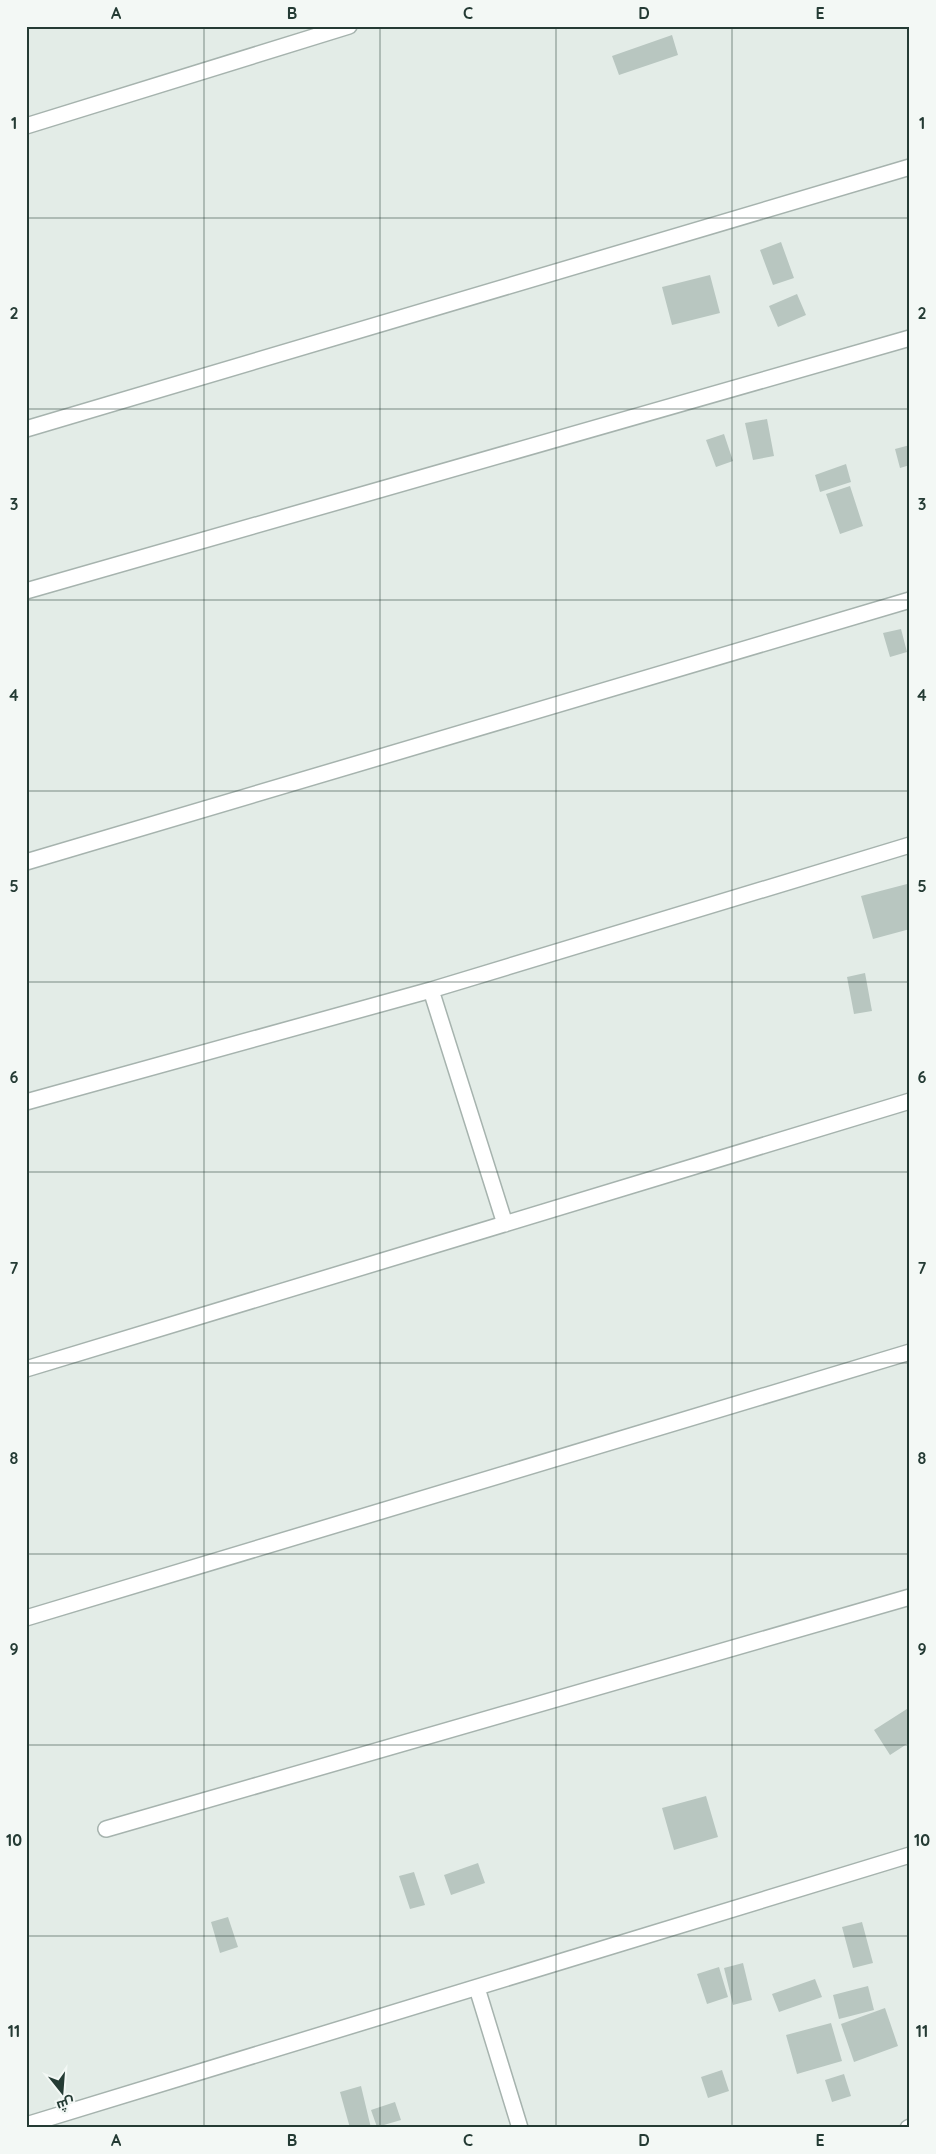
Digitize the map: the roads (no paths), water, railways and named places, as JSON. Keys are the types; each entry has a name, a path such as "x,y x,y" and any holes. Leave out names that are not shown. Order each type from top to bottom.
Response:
{"street":[{"path":"26,126 349,26"},
{"path":"26,429 910,167"},
{"path":"26,590 910,338"},
{"path":"26,862 910,600"},
{"path":"26,1102 431,990 910,845"},
{"path":"431,990 505,1224"},
{"path":"26,1369 910,1101"},
{"path":"26,1618 910,1352"},
{"path":"106,1829 910,1597"},
{"path":"26,2125 910,1855"},
{"path":"476,1988 520,2128"}]}
